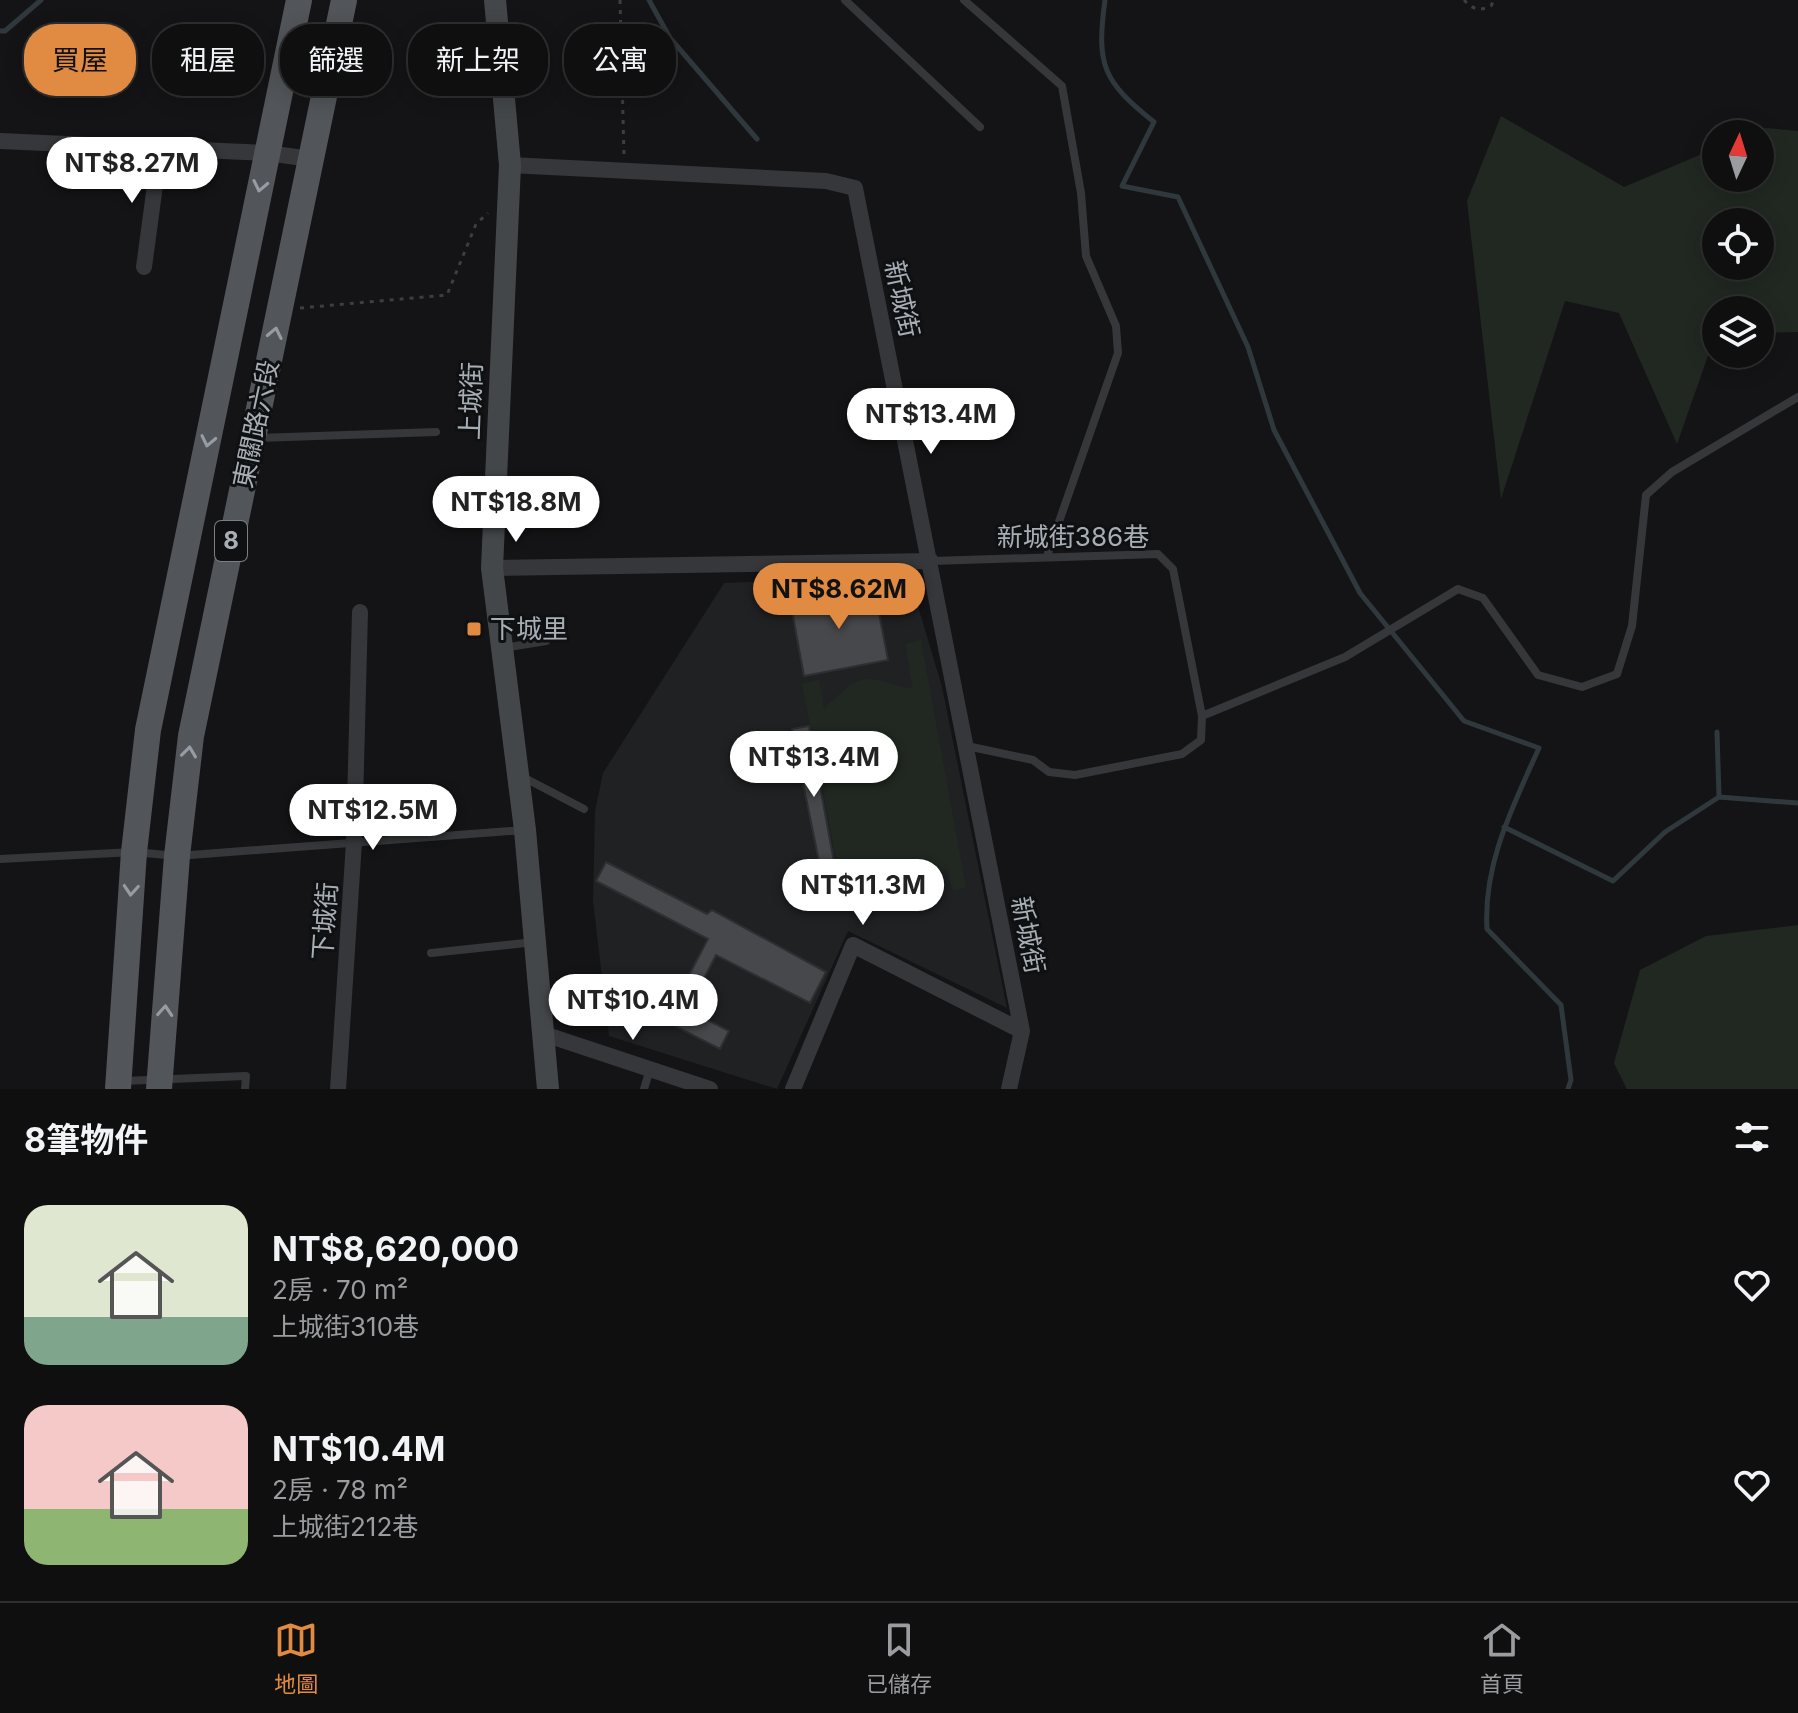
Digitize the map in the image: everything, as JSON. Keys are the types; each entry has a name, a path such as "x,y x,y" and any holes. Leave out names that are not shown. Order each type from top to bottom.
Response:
{"main road":[{"name":"東關路六段","path":"118,1085 134,852 148,730 299,0"},
{"name":"東關路六段","path":"159,1085 177,856 191,736 344,0"}],"street":[{"name":"上城街","path":"495,0 510,165 492,568 525,830 548,1089"},
{"path":"0,141 267,153 311,159"},
{"path":"144,267 160,148"},
{"name":"新城街","path":"510,165 826,181 855,188 1022,1031 1009,1089"},
{"path":"492,568 931,561"},
{"name":"下城街","path":"338,1089 354,842 360,612"},
{"path":"793,1089 853,945 1022,1031"},
{"path":"544,1034 710,1089"}],"lane":[{"path":"845,0 980,127"},
{"path":"964,0 1062,86 1081,193 1086,256 1116,326 1118,353 1047,556"},
{"path":"967,746 1033,760 1049,772 1075,775 1182,754 1201,740 1202,716 1345,657 1458,589 1483,598 1538,675 1582,687 1617,674 1632,626 1644,542 1646,495 1672,472 1798,397"},
{"path":"252,438 436,432"},
{"name":"新城街386巷","path":"931,561 1158,554 1173,569 1202,716"},
{"path":"502,648 546,641"},
{"path":"518,775 584,809"},
{"path":"0,859 134,852 177,856 525,830"},
{"path":"431,953 535,942"},
{"path":"644,1089 650,1069"},
{"path":"118,1085 159,1085 246,1076 245,1089"}],"path":[{"path":"620,0 624,171"},
{"path":"1464,0 1470,7 1482,10 1491,6 1494,0"},
{"path":"280,310 447,295 476,224 507,197"}],"shaded area":[{"path":"1501,116 1624,187 1702,154 1702,192 1774,192 1774,129 1798,131 1798,332 1774,333 1774,296 1702,296 1704,368 1677,444 1619,313 1565,301 1501,499 1467,201"},
{"path":"909,576 942,687 1007,1008 848,931 777,1089 609,1036 593,901 595,811 603,773 724,583"},
{"path":"921,640 966,888 952,890 947,868 923,888 902,894 881,889 852,875 857,906 846,909 802,684 819,680 824,709 848,687 865,679 913,689 905,644"},
{"path":"1798,925 1798,1089 1627,1089 1614,1063 1640,970 1706,936"}],"building":[{"path":"874,587 888,660 804,676 790,600"},
{"path":"809,726 836,873 822,876 792,729"},
{"path":"606,862 707,914 712,910 826,972 810,1003 716,955 688,1010 729,1031 720,1049 665,1021 708,939 596,881"}],"waterway":[{"path":"0,31 5,31 41,0"},
{"path":"649,0 670,38 757,139"},
{"path":"1105,0 1102,41 1107,70 1124,95 1154,122 1122,186 1178,197 1248,347 1274,430 1360,593 1464,721 1539,748 1510,814 1495,858 1487,905 1487,929 1561,1005 1571,1080 1568,1089"},
{"path":"1717,732 1719,797"},
{"path":"1504,827 1613,881 1665,832 1719,797 1798,803"}],"place":[{"name":"下城里","path":"474,629"}]}
